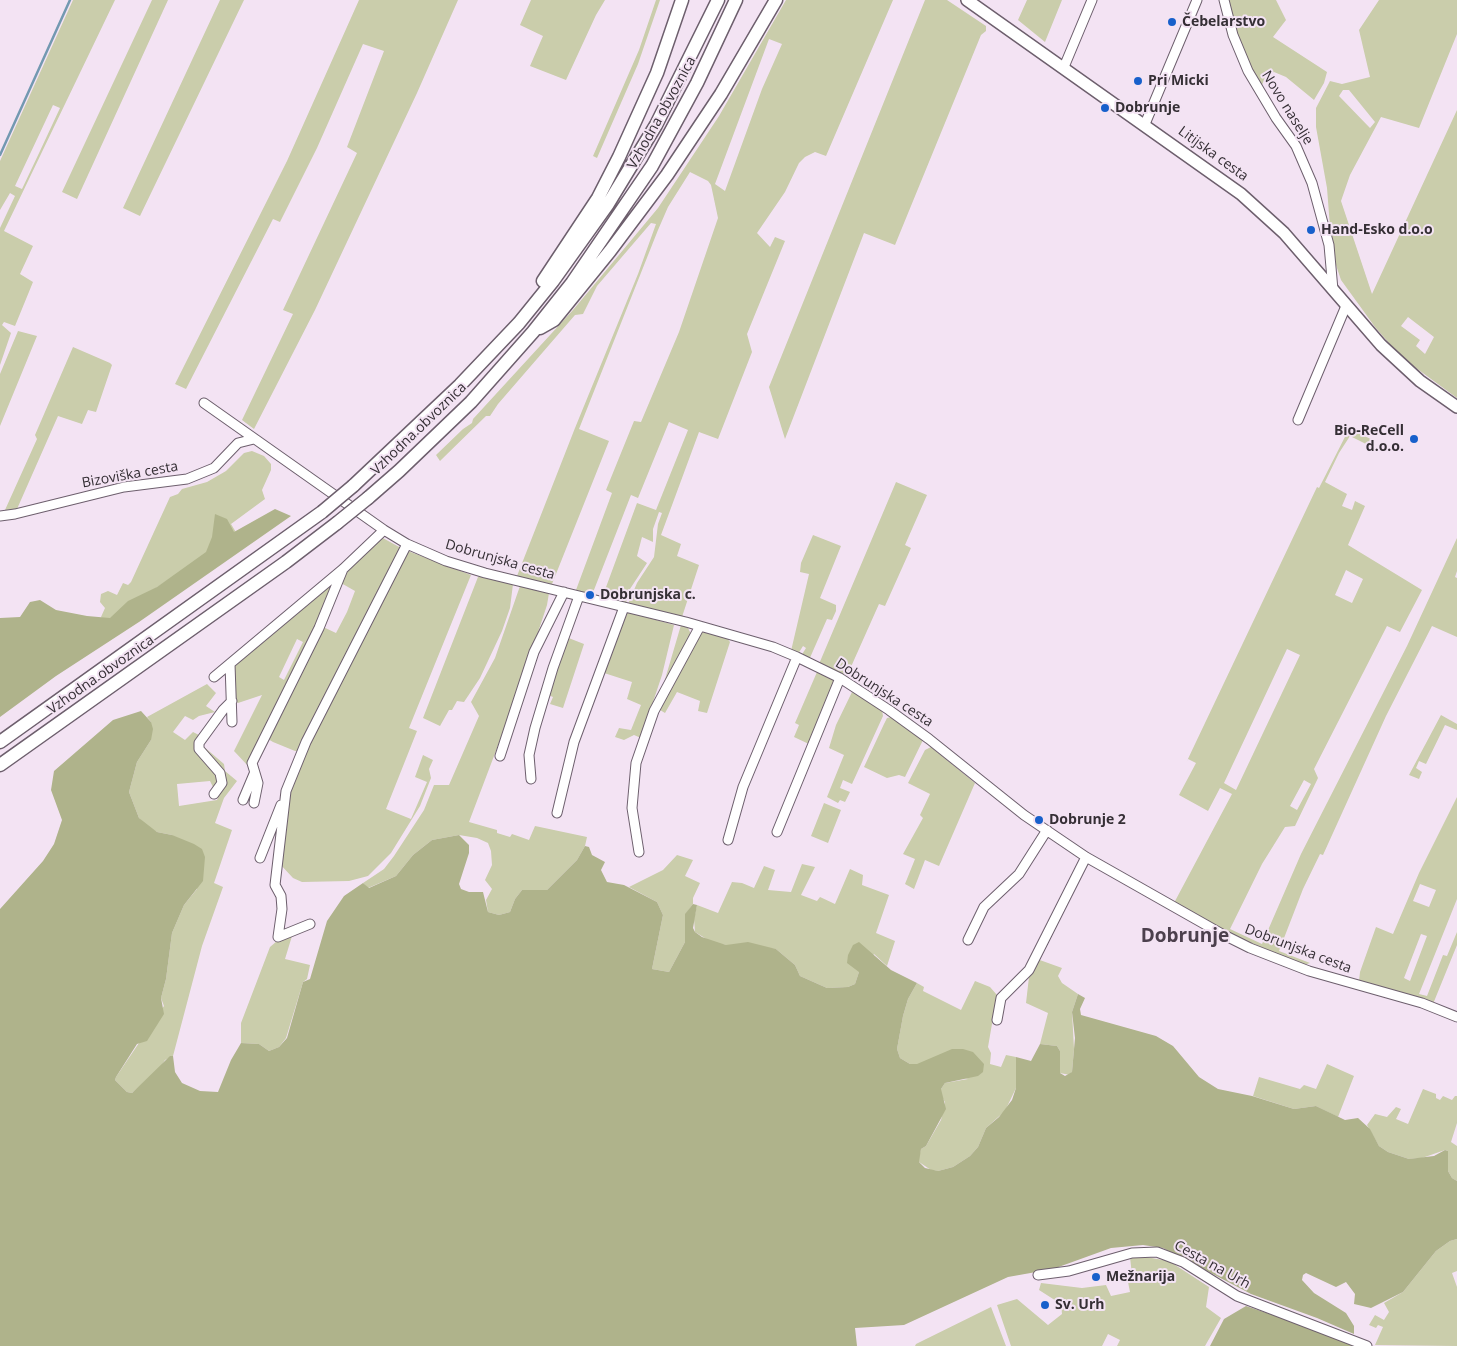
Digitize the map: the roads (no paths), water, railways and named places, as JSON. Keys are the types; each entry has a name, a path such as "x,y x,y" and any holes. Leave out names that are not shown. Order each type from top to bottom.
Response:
{"highway":[{"path":"519,323 531,296 573,238 609,178 643,107 682,0"},
{"name":"Vzhodna obvoznica","path":"0,742 322,512 427,419 519,323 581,243 633,165 678,84 718,0"},
{"name":"Vzhodna obvoznica","path":"0,766 286,562 337,523 368,498 464,409 534,332 600,245 652,166 697,83 736,0"},
{"path":"534,332 554,320 668,175 726,86 776,0"}],"main road":[{"name":"Litijska cesta","path":"967,0 1145,124 1252,203 1284,233 1380,346 1413,376 1457,408"}],"street":[{"path":"1064,67 1092,0"},
{"path":"1145,124 1197,0"},
{"name":"Novo naselje","path":"1224,0 1233,34 1248,71 1276,118 1296,146 1312,183 1329,245 1333,290"},
{"path":"1298,420 1346,306"},
{"name":"Dobrunjska cesta","path":"204,403 384,530 407,544 446,561 700,626 773,647 797,657 840,678 929,739 1024,815 1086,857 1250,948 1324,976 1422,1003 1457,1016"},
{"name":"Bizoviška cesta","path":"0,516 124,488 187,479 214,468 238,444 254,439"},
{"path":"214,677 344,569 384,530"},
{"path":"260,858 306,742 407,544"},
{"path":"254,803 258,783 252,764 265,733 319,628 344,569"},
{"path":"500,756 534,652 564,592"},
{"path":"531,779 529,755 535,728 553,668 579,596"},
{"path":"557,814 574,742 624,607"},
{"path":"639,852 632,808 636,762 654,711 700,626"},
{"path":"728,840 743,787 797,657"},
{"path":"230,664 232,722"},
{"path":"777,832 840,678"},
{"path":"214,794 219,790 222,783 220,773 199,749 199,743 222,710 232,702"},
{"path":"244,800 254,774"},
{"path":"286,790 275,884 281,896 282,909 278,937 310,924"},
{"path":"968,940 984,907 1019,874 1047,830"},
{"path":"997,1020 1001,998 1029,970 1086,857"},
{"name":"Cesta na Urh","path":"1038,1275 1069,1271 1132,1253 1157,1252 1183,1262 1237,1296 1367,1346"}],"waterway":[{"path":"0,155 70,0"}],"place":[{"name":"Čebelarstvo","path":"1172,22"},
{"name":"Pri Micki","path":"1138,81"},
{"name":"Dobrunje","path":"1105,108"},
{"name":"Hand-Esko d.o.o","path":"1311,230"},
{"name":"Bio-ReCell d.o.o.","path":"1414,439"},
{"name":"Dobrunjska c.","path":"590,595"},
{"name":"Dobrunje 2","path":"1039,820"},
{"name":"Mežnarija","path":"1096,1277"},
{"name":"Sv. Urh","path":"1045,1305"}],"district":[{"name":"Dobrunje","path":"1185,937"}]}
